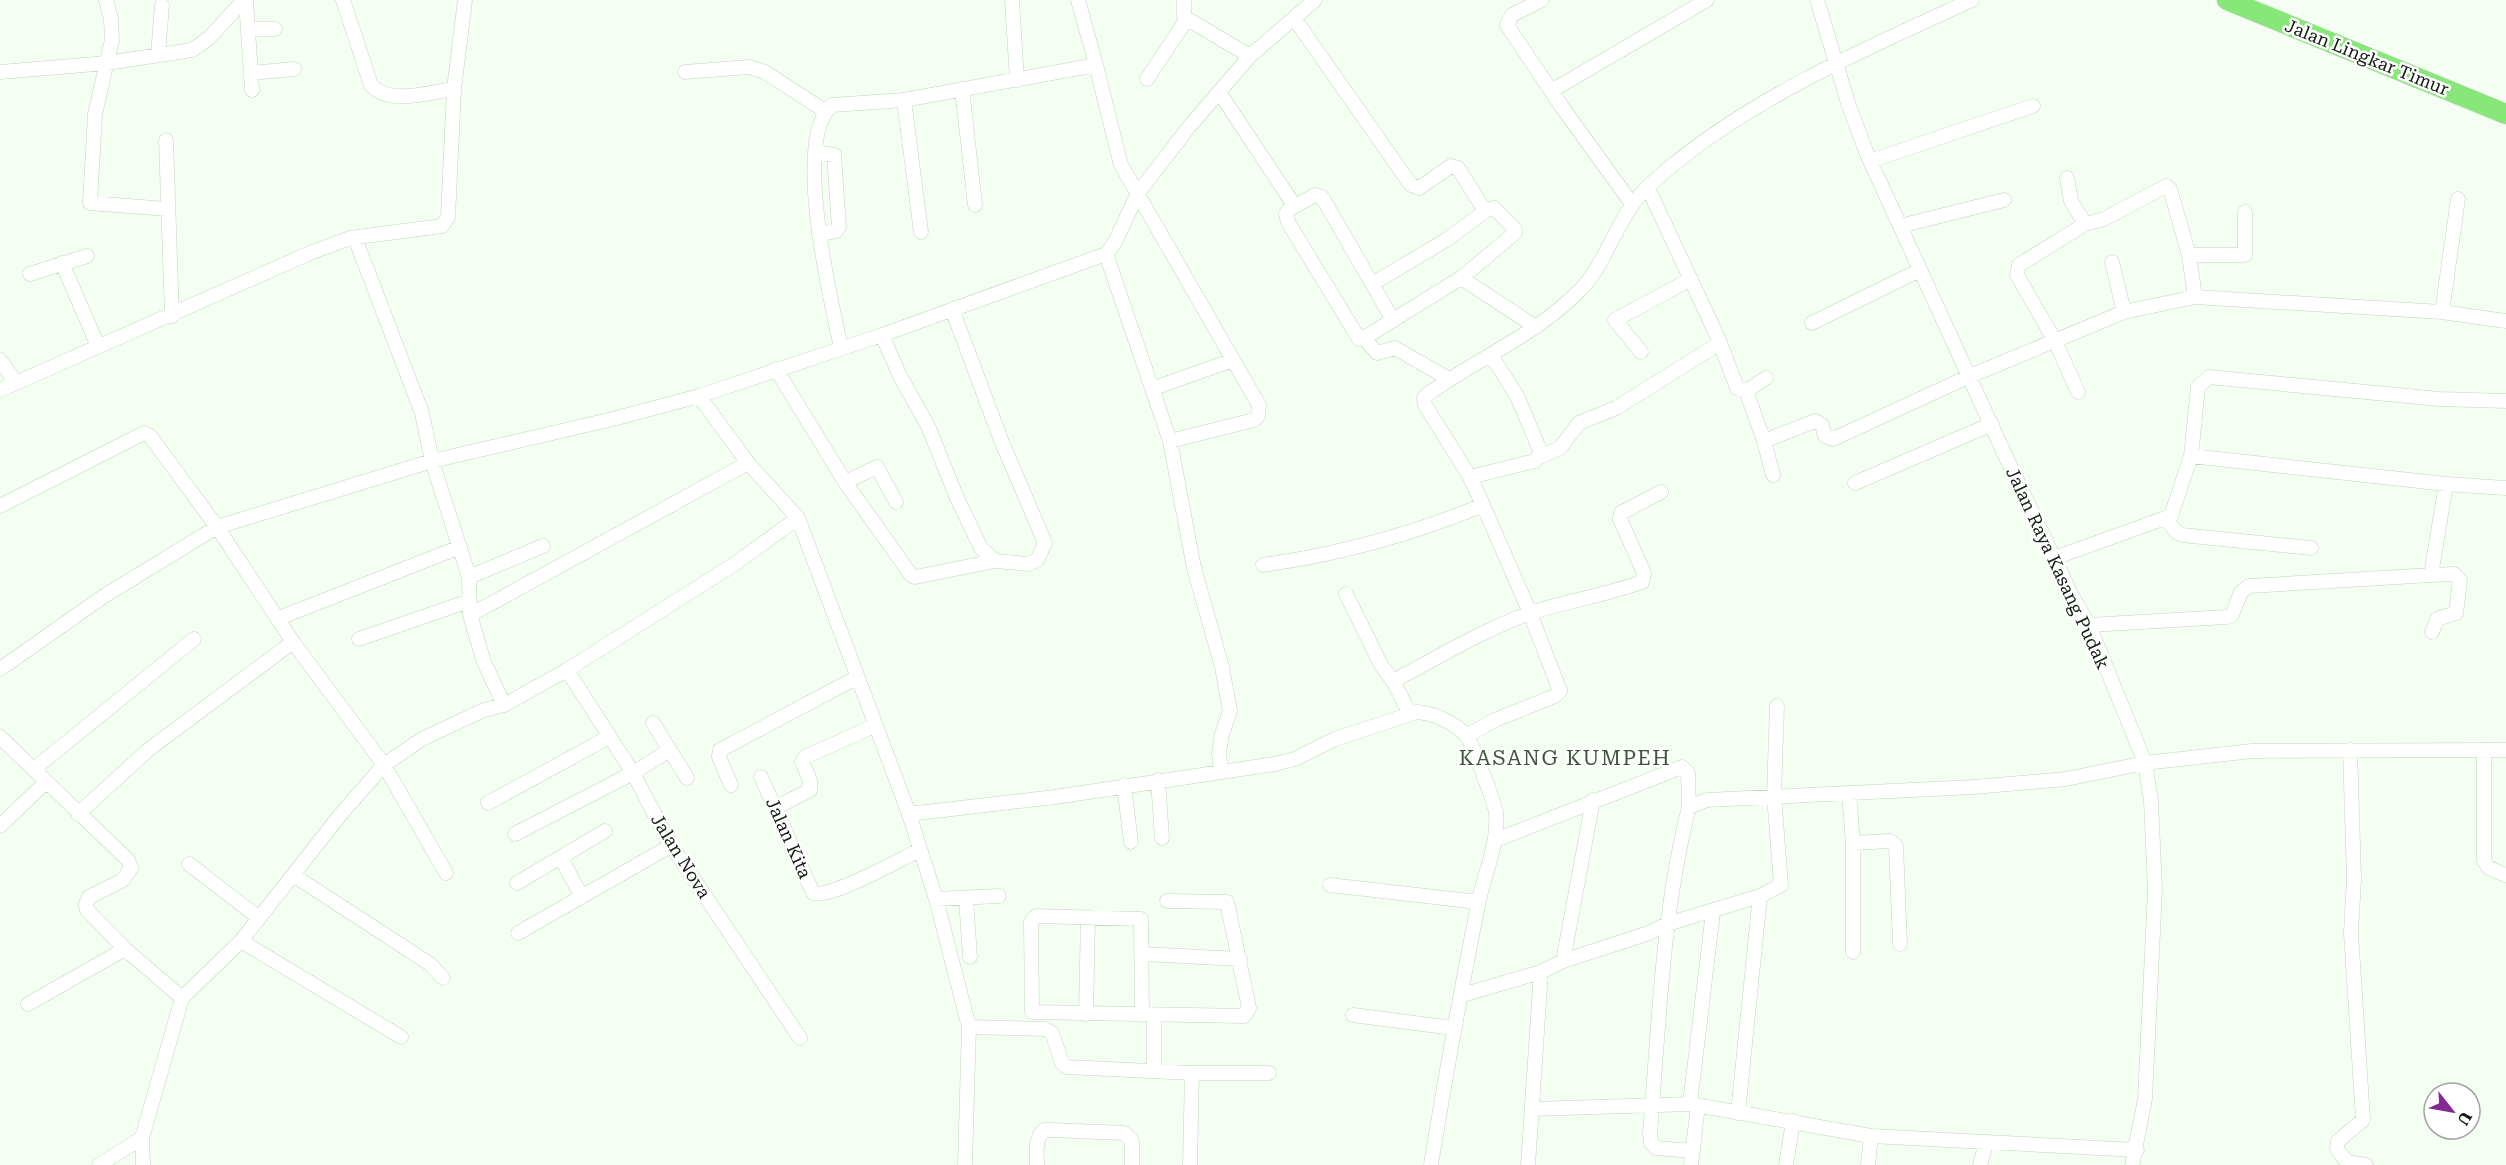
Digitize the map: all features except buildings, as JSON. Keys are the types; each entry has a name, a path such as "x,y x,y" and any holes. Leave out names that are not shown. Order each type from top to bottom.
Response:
{"highway":[{"name":"Jalan Lingkar Timur","path":"2227,0 2506,114"}],"street":[{"path":"106,0 111,19 112,40 95,114 90,203 167,209"},
{"path":"0,72 107,63 192,50 209,38 245,0"},
{"path":"245,0 252,90"},
{"path":"344,0 371,85 378,92 389,97 454,89"},
{"path":"0,390 172,316 310,253 355,238 442,226 448,217 454,89 465,0"},
{"path":"1012,0 1017,80"},
{"path":"1078,0 1121,165 1259,405 1258,416 1221,429 1170,441"},
{"path":"0,669 104,596 217,527 432,461 613,419 699,396 1106,255 1115,242 1138,193 1219,92 1250,56 1315,0"},
{"path":"1542,0 1512,15 1507,25 1632,204"},
{"path":"1551,91 1707,0"},
{"name":"Jalan Raya Kasang Pudak","path":"1817,0 1870,161 2054,558 2089,625 2145,763 2151,801 2155,890 2145,1100 2132,1165"},
{"path":"1466,736 1495,720 1555,696 1560,690 1530,613 1470,477 1425,405 1424,398 1449,379 1536,327 1581,289 1599,265 1632,204 1648,188 1716,134 1836,62 1972,0"},
{"path":"1184,1 1182,11 1187,19 1250,56"},
{"path":"158,55 162,5"},
{"path":"1294,18 1411,184 1419,188 1451,166 1458,168 1485,211"},
{"path":"1147,79 1187,19"},
{"path":"249,29 275,29"},
{"path":"841,348 819,234 815,152 817,132 825,111 832,105 904,100 1096,65"},
{"path":"685,72 749,67 765,72 825,111"},
{"path":"251,72 294,69"},
{"path":"962,89 975,205"},
{"path":"1219,92 1294,205"},
{"path":"904,100 921,232"},
{"path":"1870,161 2033,106"},
{"path":"166,140 172,316"},
{"path":"815,152 834,155 839,227 836,231 819,234"},
{"path":"2067,178 2072,201 2085,224"},
{"path":"2078,392 2055,340 2017,275 2017,268 2085,224 2104,219 2166,186 2170,189 2189,255 2195,297"},
{"path":"1648,188 1720,343 1737,388 1746,391"},
{"path":"1372,284 1446,240 1485,211 1494,208 1515,229 1515,233 1461,278 1364,338 1358,338 1288,222 1286,214 1294,205 1315,195 1322,197 1372,284 1393,320"},
{"path":"2442,312 2458,199"},
{"path":"1900,226 2004,200"},
{"path":"2189,255 2245,255 2245,212"},
{"path":"355,238 422,413 432,461 469,577 469,608 484,662 504,705"},
{"path":"1106,255 1154,388 1170,441 1194,568 1230,703 1230,711 1221,734 1219,753 1221,772"},
{"path":"30,274 87,256"},
{"path":"2112,262 2124,312"},
{"path":"62,263 98,346"},
{"path":"1812,323 1920,270"},
{"path":"1461,278 1536,327"},
{"path":"1641,352 1615,320 1691,279"},
{"path":"1764,441 1815,421 1822,425 1825,436 1833,439 1970,376 2124,312 2195,297 2442,312 2506,321"},
{"path":"776,369 845,482 911,575 915,578 995,561 1028,564 1037,560 1044,543 1001,440 952,309"},
{"path":"882,334 900,376 928,426 957,498 981,548 995,561"},
{"path":"1364,338 1377,354 1395,348 1449,379"},
{"path":"1470,477 1535,461 1560,448 1579,423 1616,408 1720,343"},
{"path":"1491,355 1517,396 1541,453 1540,457"},
{"path":"0,360 16,383"},
{"path":"1154,388 1233,360"},
{"path":"2054,558 2167,520 2173,512 2191,456 2198,387 2202,380 2209,377 2439,399 2506,401"},
{"path":"1746,391 1766,378"},
{"path":"1746,391 1764,441 1773,476"},
{"path":"699,396 748,463 798,518 856,678 909,814 936,899 969,1027 965,1165"},
{"path":"1855,483 1992,424"},
{"path":"0,506 144,432 150,436 217,527 293,642 384,765 446,873"},
{"path":"2191,456 2446,484 2506,488"},
{"path":"359,639 469,608 748,463"},
{"path":"845,482 877,467 896,502"},
{"path":"2431,575 2446,484"},
{"path":"1393,681 1468,641 1530,613 1604,595 1642,582 1644,573 1620,519 1621,513 1661,492"},
{"path":"1263,565 1326,556 1414,532 1483,505"},
{"path":"143,1165 142,1138 183,998 241,941 384,765 422,739 484,710 504,705 567,670 733,565 798,518"},
{"path":"2167,520 2176,532 2182,535 2311,548"},
{"path":"469,577 543,546"},
{"path":"279,618 460,547"},
{"path":"2089,625 2226,617 2232,615 2241,592 2249,586 2454,574 2460,580 2456,613 2436,619 2432,632"},
{"path":"1346,594 1381,665 1393,681 1410,714"},
{"path":"34,769 194,639"},
{"path":"78,814 148,750 293,642"},
{"name":"Jalan Nova","path":"567,670 633,774 669,843 800,1038"},
{"path":"731,785 719,757 720,750 856,678"},
{"path":"1462,995 1541,972 1563,962 1649,933 1667,924 1760,896 1781,885 1774,795 1777,706"},
{"path":"909,814 1055,797 1294,759 1335,739 1410,714 1428,713 1454,726 1466,736 1495,806 1496,840 1478,902 1462,995 1453,1028 1431,1165"},
{"path":"653,723 687,778"},
{"path":"777,807 810,790 810,780 802,762 805,757 874,726"},
{"path":"488,803 609,737"},
{"path":"3,745 34,769 128,860 131,868 123,880 89,897 86,904 87,910 125,949 183,998"},
{"path":"516,834 633,774 670,750"},
{"path":"2350,750 2354,879 2351,933 2363,1120 2338,1141 2337,1149 2347,1162 2366,1165"},
{"path":"2484,750 2484,861 2489,868 2506,875"},
{"path":"1689,807 1707,800 1774,795 1849,794 2066,779 2145,763 2252,751 2506,750"},
{"path":"1496,840 1682,767 1688,772 1689,807 1667,924 1651,1143 1656,1148 1692,1158 1694,1104 1713,912"},
{"name":"Jalan Kita","path":"761,777 777,807 813,892 817,894 833,891 920,850"},
{"path":"1158,780 1162,838"},
{"path":"0,826 46,782"},
{"path":"1124,785 1131,842"},
{"path":"1849,794 1853,843 1853,952"},
{"path":"1563,962 1593,800"},
{"path":"517,884 605,831"},
{"path":"1853,843 1890,841 1896,846 1900,944"},
{"path":"518,933 667,848 669,843"},
{"path":"561,858 582,897"},
{"path":"189,864 259,918"},
{"path":"293,875 430,964 443,978"},
{"path":"1330,885 1478,902"},
{"path":"936,899 999,896"},
{"path":"1738,1113 1760,896"},
{"path":"966,898 970,957"},
{"path":"1154,1071 1148,1015 1141,919 1033,918 1030,1010 1035,1013 1148,1015 1244,1016 1249,1008 1227,902 1167,901"},
{"path":"1086,1014 1088,917"},
{"path":"241,941 401,1037"},
{"path":"28,1004 125,949"},
{"path":"1143,954 1240,959"},
{"path":"1528,1165 1541,972"},
{"path":"1353,1015 1453,1028"},
{"path":"969,1027 1045,1029 1052,1033 1062,1063 1067,1067 1192,1073 1269,1073"},
{"path":"1190,1165 1192,1073"},
{"path":"1533,1109 1694,1104 1871,1136 2137,1149"},
{"path":"1786,1165 1793,1121"},
{"path":"1037,1165 1036,1141 1044,1130 1052,1130 1124,1133 1132,1141 1132,1165"},
{"path":"1868,1165 1871,1136"},
{"path":"99,1165 142,1138"},
{"path":"1980,1165 1986,1143"}],"district":[{"name":"KASANG KUMPEH","path":"1565,758"}]}
